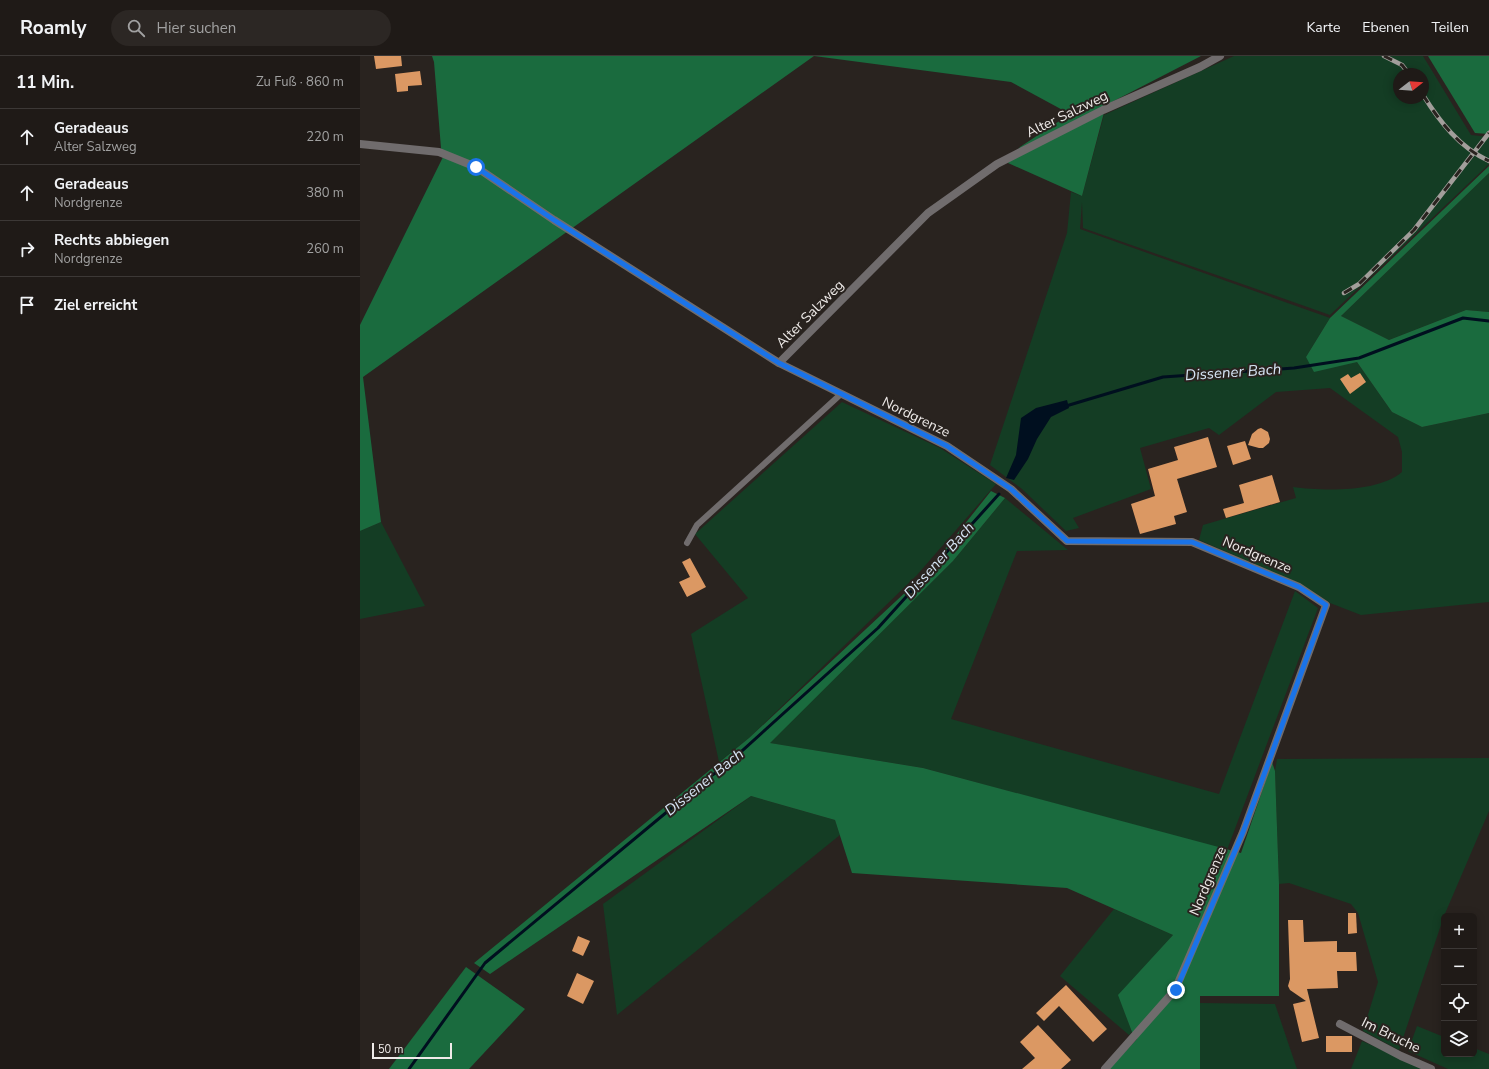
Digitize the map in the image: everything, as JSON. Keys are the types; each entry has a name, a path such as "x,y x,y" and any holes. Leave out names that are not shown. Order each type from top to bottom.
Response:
{"street":[{"name":"Alter Salzweg","path":"360,144 440,152 476,167 554,220 779,363 928,213 997,164 1103,110 1200,67 1220,56"},
{"name":"Nordgrenze","path":"779,363 947,446 1011,489 1067,541 1192,542 1299,587 1326,605 1243,832 1176,990 1105,1069"},
{"name":"Im Bruche","path":"1340,1024 1401,1056 1431,1069"}],"lane":[{"path":"687,543 697,525 841,394"}],"green space":[{"path":"432,56 814,56 363,377 381,522 360,531 360,325 444,155 441,148 434,62"},
{"path":"814,56 1201,56 1106,105 1082,196 1008,163 1020,147 1070,114 1011,82"},
{"path":"1234,56 1423,56 1471,135 1489,137 1489,164 1330,315 1083,228 1082,202 1080,229 1330,318 1306,357 1357,362 1392,412 1422,427 1489,413 1489,602 1361,615 1330,603 1301,584 1199,540 1203,525 1296,498 1293,487 1334,490 1364,487 1391,479 1402,472 1402,452 1398,437 1330,388 1276,392 1219,435 1209,428 1140,448 1151,489 1073,518 1079,528 1066,531 1022,489 990,465 1067,233 1071,192 1082,196 1104,115"},
{"path":"1428,56 1489,56 1489,134 1475,133"},
{"path":"1489,166 1489,173 1341,316 1389,340 1466,310 1489,312 1489,413 1422,427 1392,412 1357,362 1314,372 1306,357 1330,318"},
{"path":"1489,173 1489,312 1466,310 1389,340 1341,316"},
{"path":"842,402 940,448 996,484 917,575 749,738 719,762 691,634 748,598 695,534"},
{"path":"991,491 1005,498 953,561 770,743 923,768 1241,853 1272,762 1275,771 1279,884 1279,996 1200,996 1200,1069 1109,1069 1137,1039 1132,1032 1118,995 1173,935 1067,888 852,873 835,820 751,796 490,974 474,963 749,738 925,574"},
{"path":"1005,498 1068,550 1017,551 951,719 1219,794 1295,591 1318,608 1227,850 923,768 769,743 953,561"},
{"path":"381,522 425,606 360,619 360,531"},
{"path":"1489,758 1489,811 1445,913 1441,913 1441,925 1399,1050 1363,1031 1378,982 1358,913 1351,904 1289,883 1279,884 1275,771 1277,759"},
{"path":"751,796 835,820 840,835 617,1015 603,904"},
{"path":"1114,909 1173,935 1119,995 1132,1032 1129,1035 1060,976"},
{"path":"466,967 525,1009 469,1069 389,1069"},
{"path":"1200,1003 1275,1004 1297,1069 1200,1069"},
{"path":"1417,1026 1441,1036 1441,1057 1477,1057 1477,1049 1489,1054 1489,1069 1448,1069 1408,1051"},
{"path":"1362,1041 1426,1069 1351,1069"}],"water":[{"path":"1067,400 1069,408 1051,417 1037,439 1028,459 1014,480 1006,478 1016,455 1021,418 1036,408"}],"building":[{"path":"374,56 401,56 402,66 376,69"},
{"path":"420,71 422,85 408,86 408,91 397,92 395,74"},
{"path":"1360,373 1366,382 1350,394 1340,379 1348,374 1351,378"},
{"path":"1261,428 1268,432 1270,439 1269,443 1263,448 1248,445 1252,434"},
{"path":"1208,437 1217,467 1177,479 1187,512 1174,516 1176,524 1140,534 1131,504 1155,496 1148,469 1178,460 1174,447"},
{"path":"1245,441 1251,459 1233,465 1227,446"},
{"path":"1272,475 1280,502 1226,518 1223,509 1244,503 1239,485"},
{"path":"690,558 706,587 687,597 679,582 690,577 682,562"},
{"path":"1348,913 1356,913 1357,933 1348,934"},
{"path":"1288,920 1303,920 1304,942 1337,941 1337,952 1356,952 1357,971 1337,971 1338,988 1307,989 1319,1038 1302,1042 1293,1004 1306,1001 1290,990 1288,986 1290,979"},
{"path":"578,936 590,941 583,956 572,951"},
{"path":"577,973 594,981 583,1004 567,996"},
{"path":"1066,985 1107,1029 1093,1042 1059,1006 1044,1021 1036,1013"},
{"path":"1038,1025 1071,1060 1061,1069 1022,1069 1035,1058 1020,1042"},
{"path":"1326,1036 1352,1036 1352,1052 1326,1052"}],"waterway":[{"name":"Dissener Bach","path":"1066,406 1163,377 1294,368 1359,358 1463,318 1489,321"},
{"name":"Dissener Bach","path":"409,1069 485,963 709,777 722,769 878,628 999,494"}],"railway":[{"path":"1384,56 1402,65 1404,68"},
{"path":"1429,104 1443,124 1459,141 1468,149 1489,161"},
{"path":"1344,293 1359,284 1414,230 1489,133"}],"route":[{"path":"476,167 554,220 779,363 947,446 1011,489 1067,541 1192,542 1299,587 1326,605 1243,832 1176,990"}]}
